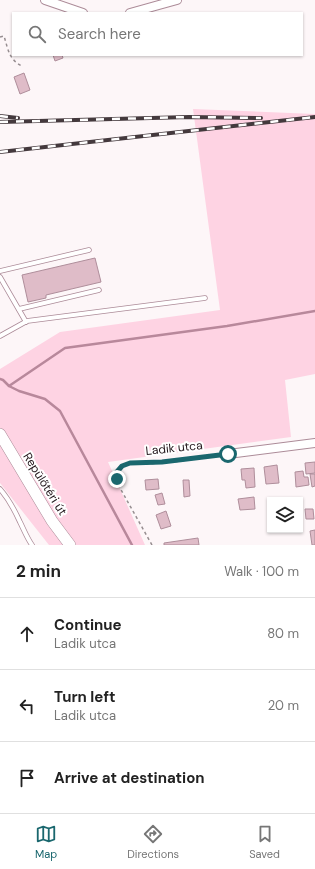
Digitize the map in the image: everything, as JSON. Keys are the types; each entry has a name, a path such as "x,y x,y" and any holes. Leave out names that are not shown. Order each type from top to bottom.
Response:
{"street":[{"path":"45,0 80,12"},
{"path":"134,12 177,0"},
{"name":"Repülőtéri út","path":"0,434 52,521 70,545"},
{"path":"228,454 315,443"}],"lane":[{"path":"0,271 89,250"},
{"path":"0,277 26,322"},
{"path":"18,309 99,290"},
{"path":"0,335 26,322 206,298"},
{"path":"0,488 20,521 27,538 32,545"}],"path":[{"path":"0,37 4,36 10,56 16,63 22,66"},
{"name":"Ladik utca","path":"152,545 120,488 116,473 122,466 130,463 162,462 228,454"}],"shaded area":[{"path":"193,109 315,114 315,374 285,380 291,437 108,462 145,545 49,545 0,483 0,369 60,332 220,310"}],"building":[{"path":"53,56 62,56 63,58 55,61"},
{"path":"24,73 30,90 20,94 14,77"},
{"path":"95,258 101,282 46,295 46,298 28,302 22,275"},
{"path":"315,462 315,473 306,474 305,463"},
{"path":"277,465 279,483 266,484 264,467"},
{"path":"254,468 255,487 246,488 245,480 242,480 241,469"},
{"path":"303,471 304,477 308,477 309,485 296,487 295,472"},
{"path":"310,474 315,474 315,486 312,487"},
{"path":"158,479 159,489 146,490 145,480"},
{"path":"183,480 189,480 190,496 184,497"},
{"path":"162,493 165,504 158,505 155,495"},
{"path":"254,497 255,509 240,510 238,499"},
{"path":"305,509 313,509 314,519 306,519"},
{"path":"166,511 171,526 161,529 156,515"},
{"path":"315,530 315,545 312,545 310,531"},
{"path":"198,538 199,545 164,545 164,543"}],"waterway":[{"path":"0,379 9,386 65,348 227,326 315,311"},
{"path":"9,386 19,391 45,399 60,411 132,545"}],"railway":[{"path":"0,116 18,118"},
{"path":"0,122 189,117 261,118"},
{"path":"0,152 315,117"}],"route":[{"path":"117,479 116,473 122,466 130,463 140,464 162,462 228,454"}]}
